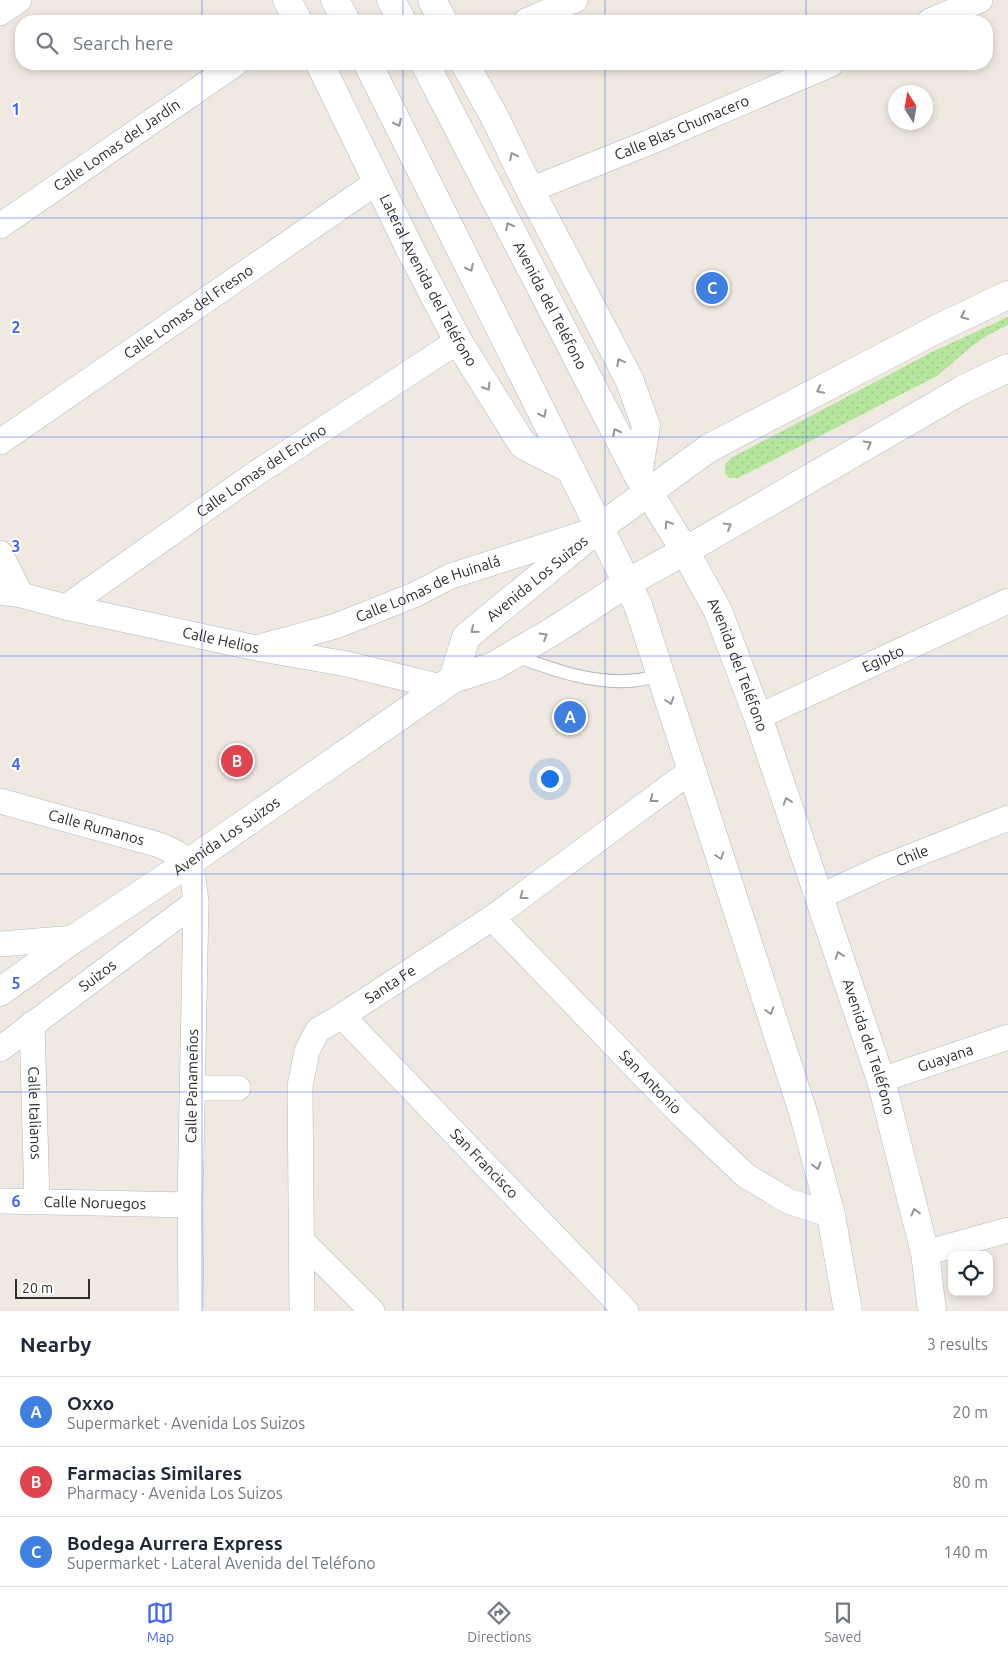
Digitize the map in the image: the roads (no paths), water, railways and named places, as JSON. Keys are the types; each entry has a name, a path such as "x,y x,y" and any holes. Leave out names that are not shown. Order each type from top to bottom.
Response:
{"main road":[{"path":"287,0 295,15"},
{"path":"335,0 343,15"},
{"path":"432,0 440,15"},
{"name":"Lateral Avenida del Teléfono","path":"323,70 377,182 458,341 523,445 570,469"},
{"path":"371,70 638,605 803,1112 830,1215 848,1311"},
{"name":"Avenida del Teléfono","path":"427,70 643,484 685,551 718,611 758,717 881,1080 925,1253 932,1311"},
{"path":"468,70 494,116 530,190 629,379 646,426 643,484"},
{"path":"345,113 383,93"},
{"name":"Avenida Los Suizos","path":"447,683 466,637 621,512 643,484 939,328 1008,295"},
{"name":"Avenida Los Suizos","path":"0,992 75,938 188,863 447,683 494,666 627,583 962,390 1008,368"}],"street":[{"path":"0,13 19,0"},
{"path":"540,15 576,0"},
{"path":"944,15 980,0"},
{"name":"Calle Lomas del Jardín","path":"0,226 226,70"},
{"name":"Calle Blas Chumacero","path":"530,190 650,142 817,70"},
{"name":"Calle Lomas del Fresno","path":"0,442 377,182"},
{"name":"Calle Lomas del Encino","path":"66,607 252,476 458,341"},
{"name":"Calle Lomas de Huinalá","path":"256,648 336,626 414,595 451,576 600,528"},
{"path":"0,553 10,594"},
{"name":"Calle Helios","path":"10,594 256,648 447,683"},
{"name":"Egipto","path":"758,717 1008,601"},
{"name":"Santa Fe","path":"302,1311 300,1086 307,1051 318,1030 492,918 692,770"},
{"name":"Calle Rumanos","path":"0,801 156,844 174,850 188,863"},
{"name":"Chile","path":"819,897 882,868 1008,818"},
{"name":"Calle Panameños","path":"188,863 193,878 196,902 190,1205 192,1311"},
{"name":"Suizos","path":"0,1049 196,902"},
{"name":"San Antonio","path":"492,918 682,1115 745,1175 788,1202 830,1215"},
{"path":"0,944 75,938"},
{"name":"San Francisco","path":"342,1016 626,1311"},
{"name":"Calle Italianos","path":"32,1024 37,1201"},
{"name":"Guayana","path":"881,1080 1008,1037"},
{"path":"192,1088 238,1088"},
{"name":"Calle Noruegos","path":"0,1201 190,1205"},
{"path":"925,1253 1008,1230"},
{"path":"301,1240 372,1311"}],"lane":[{"path":"513,655 561,673 607,680 638,680 661,674"}],"place":[{"name":"Bodega Aurrera Express","path":"712,288"},
{"name":"Oxxo","path":"570,717"},
{"name":"Farmacias Similares","path":"237,761"}]}
